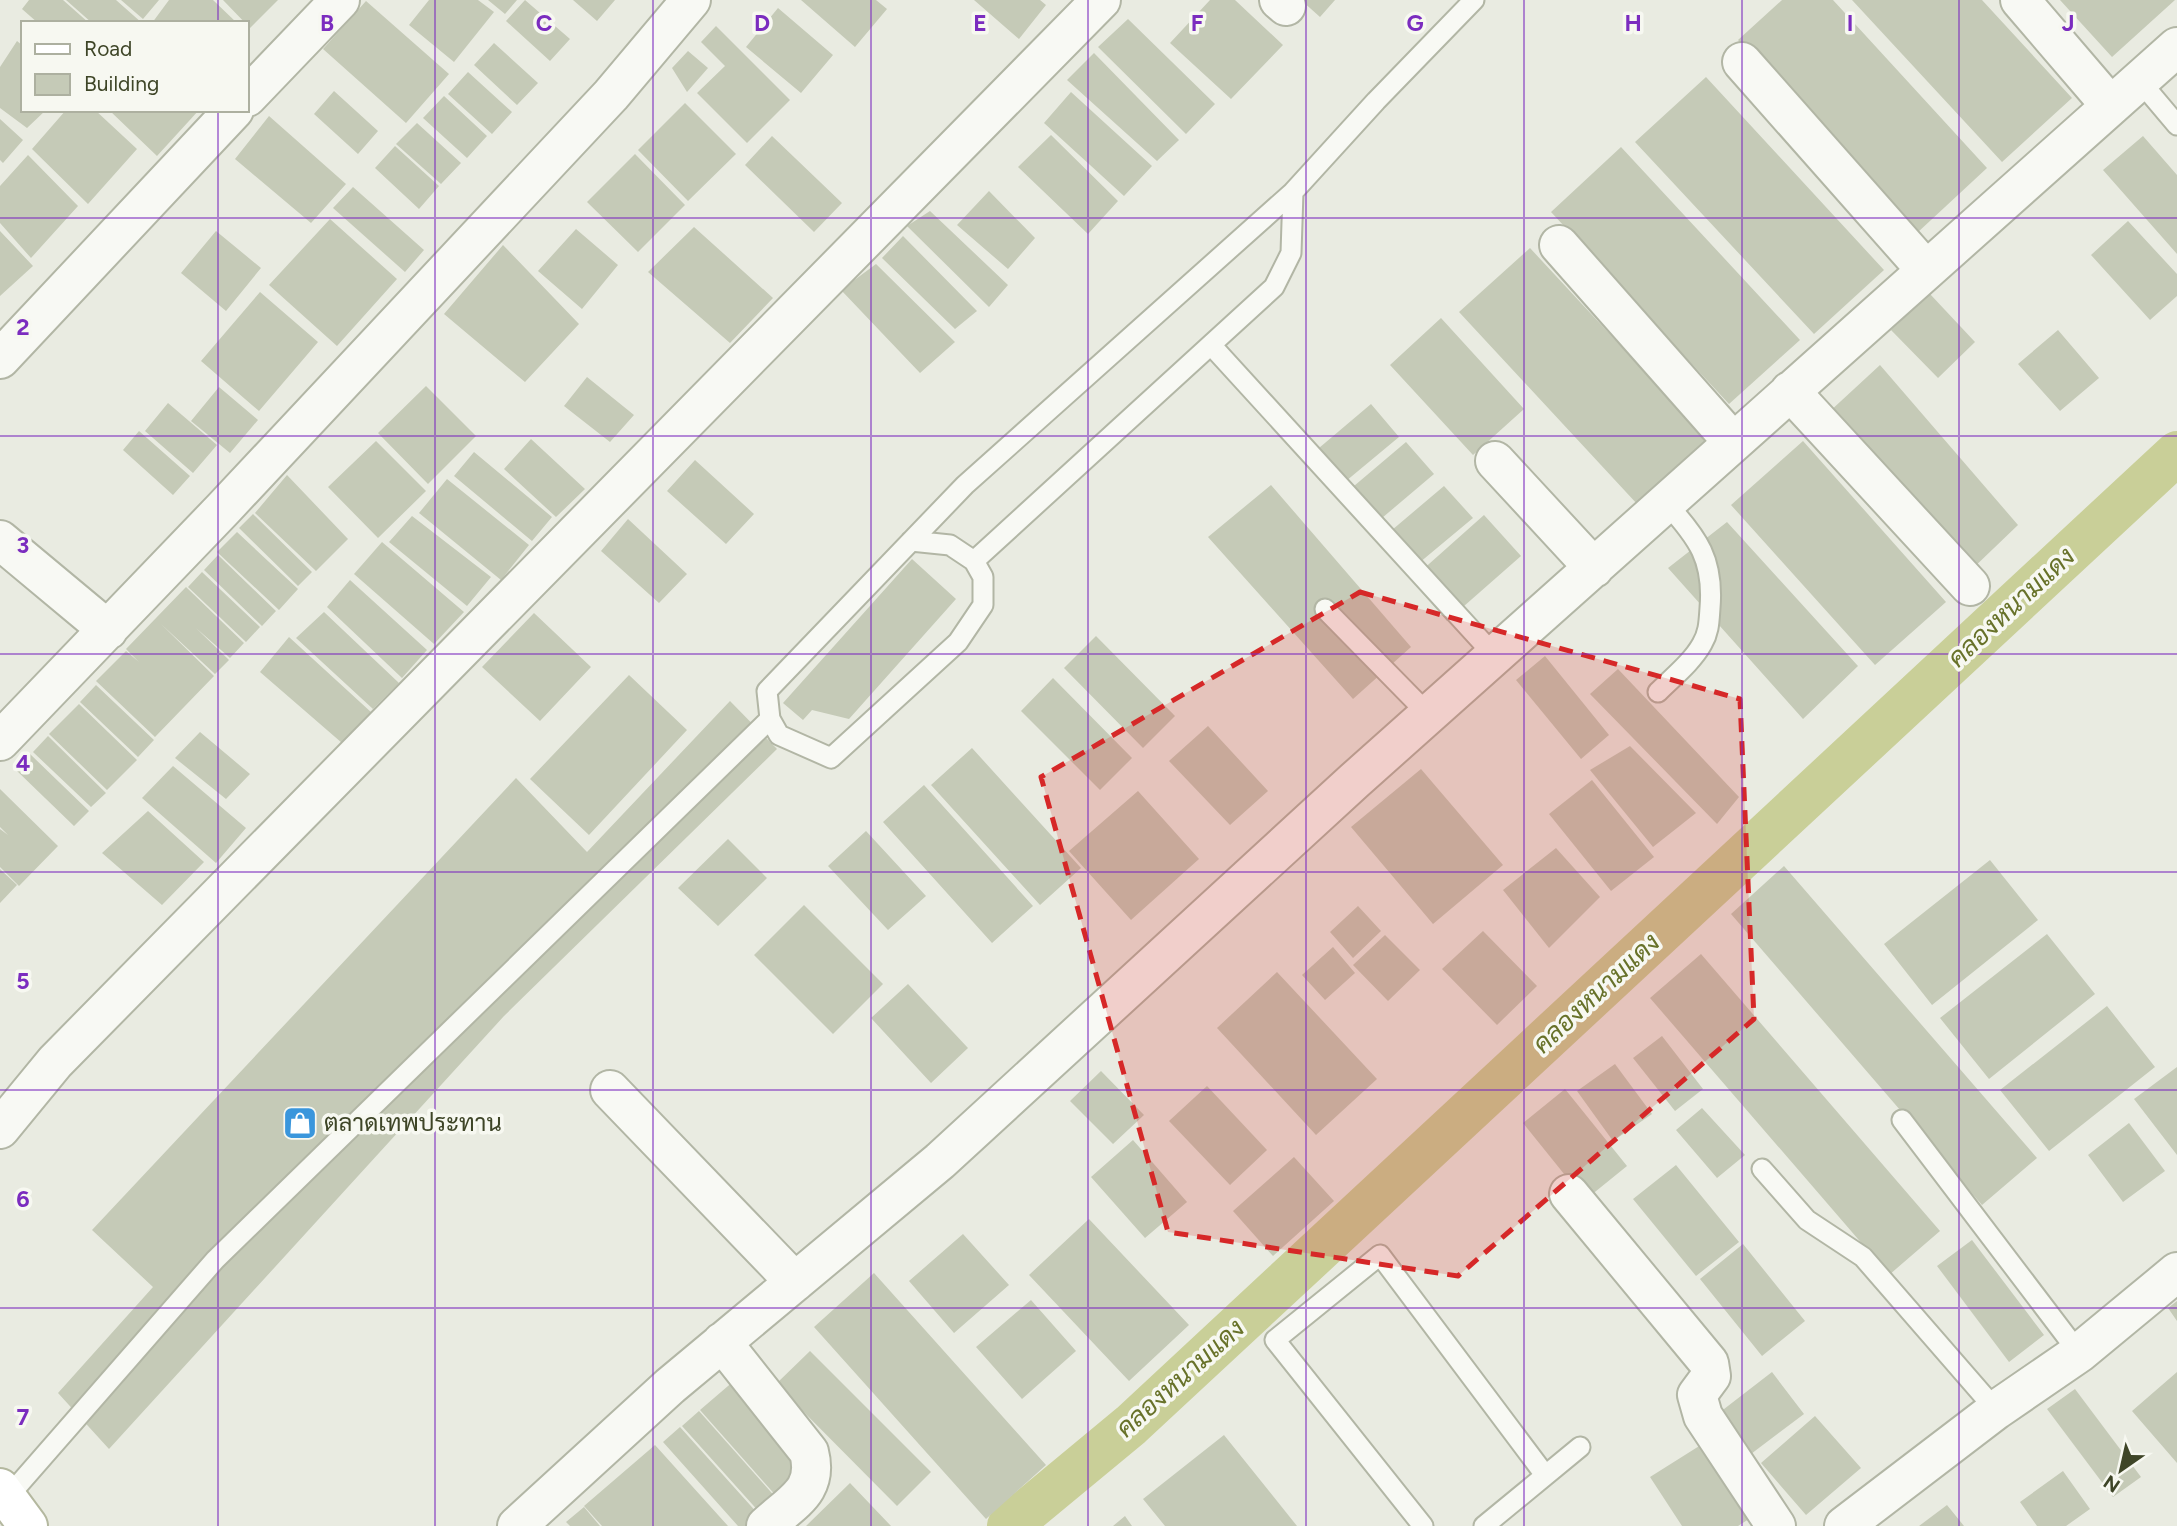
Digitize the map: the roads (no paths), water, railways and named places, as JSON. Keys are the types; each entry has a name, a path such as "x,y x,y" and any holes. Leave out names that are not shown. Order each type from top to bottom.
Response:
{"street":[{"path":"248,96 340,0"},
{"path":"0,741 108,630 611,95 691,0"},
{"path":"0,1129 55,1062 1101,0"},
{"path":"2020,0 2110,105"},
{"path":"517,1526 722,1342 940,1161 1354,782 2177,47"},
{"path":"1742,62 1926,270"},
{"path":"0,359 232,112"},
{"path":"1559,245 1733,442"},
{"path":"1790,391 1970,586"},
{"path":"1495,461 1594,568"},
{"path":"0,540 108,630"},
{"path":"610,1090 795,1282"},
{"path":"1569,1194 1709,1363 1711,1376 1697,1395 1703,1416 1776,1526"},
{"path":"1843,1526 1996,1410 2078,1353 2177,1272"},
{"path":"722,1342 809,1452 814,1472 807,1489 766,1526"}],"lane":[{"path":"911,541 950,545 974,561 983,577 983,605 958,642 831,758 779,735 770,719 767,691 911,541 965,485 1293,192 1474,0"},
{"path":"2139,80 2177,125"},
{"path":"974,561 1274,287 1291,253 1293,192"},
{"path":"1211,345 1496,656"},
{"path":"1658,692 1701,647 1709,630 1711,600 1710,566 1689,528 1667,504"},
{"path":"1325,609 1430,716"},
{"path":"12,1504 215,1260 770,719"},
{"path":"1902,1120 2078,1353"},
{"path":"1762,1169 1807,1220 1863,1256 1996,1410"},
{"path":"1423,1526 1275,1340 1380,1255 1545,1475"},
{"path":"1484,1526 1580,1447"}],"waterway":[{"name":"คลองหนามแดง","path":"1009,1526 1131,1425 2177,453"}],"place":[{"name":"ตลาดเทพประทาน","path":"300,1123"}]}
